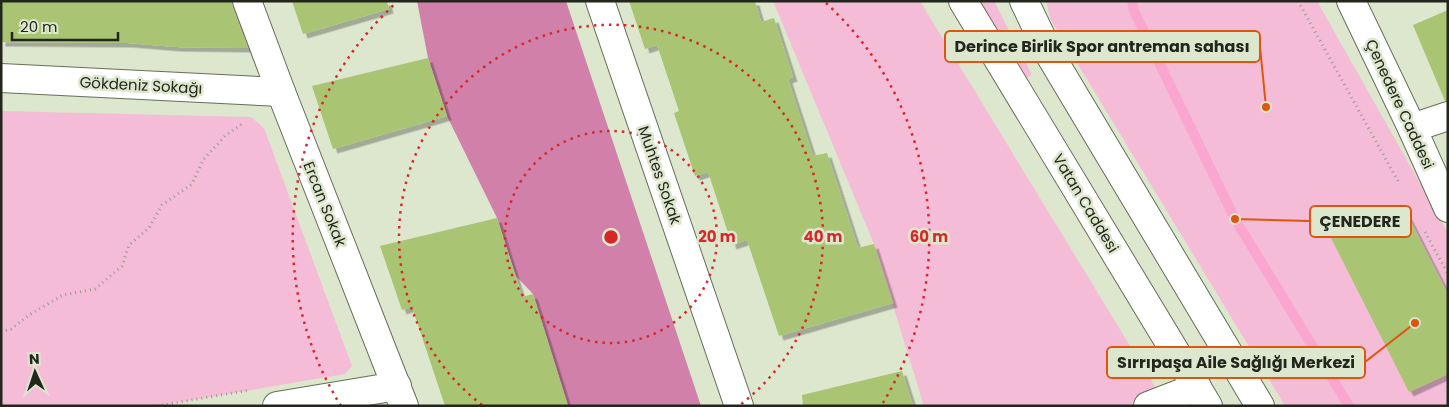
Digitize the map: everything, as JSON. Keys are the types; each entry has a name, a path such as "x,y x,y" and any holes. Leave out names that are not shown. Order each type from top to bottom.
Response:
{"street":[{"name":"Ercan Sokak","path":"247,1 400,396"},
{"name":"Muhtes Sokak","path":"600,1 739,406"},
{"name":"Vatan Caddesi","path":"963,1 1202,396"},
{"path":"1024,1 1050,55 1260,406"},
{"name":"Çenedere Caddesi","path":"1351,1 1448,208"},
{"name":"Gökdeniz Sokağı","path":"1,78 281,92"},
{"path":"1412,128 1448,116"},
{"path":"277,406 400,396"},
{"path":"1148,406 1202,396"}],"path":[{"path":"1298,1 1402,189"},
{"path":"1,332 12,330 29,315 62,295 95,288 122,266 128,245 149,228 162,205 192,184 203,160 224,136 245,122"},
{"path":"1425,232 1448,274"},
{"path":"157,406 252,390"}],"shaded area":[{"path":"417,1 566,1 701,406 568,406 533,294 516,276 497,218 447,116 428,58"},
{"path":"773,1 920,1 1163,400 1148,406 924,406 874,244"},
{"path":"973,1 994,1 1032,75 1020,81"},
{"path":"1046,1 1317,1 1448,233 1448,406 1285,406 1051,20"},
{"path":"1,111 251,117 264,128 352,366 345,374 157,406 1,406"}],"building":[{"path":"1,1 232,1 232,6 248,48 176,47 128,43 1,42"},
{"path":"292,1 387,1 389,9 303,34"},
{"path":"629,1 755,1 761,22 774,18 793,77 788,79 813,156 827,153 858,248 874,244 893,303 779,336 747,240 732,245 708,172 695,176 674,113 679,111 657,45 645,49"},
{"path":"1448,10 1448,101 1445,101 1413,25"},
{"path":"428,58 447,116 333,149 312,86"},
{"path":"1402,204 1448,294 1448,374 1409,392 1331,238"},
{"path":"497,218 522,297 533,294 568,406 445,406 412,307 402,310 380,246"},
{"path":"902,371 913,406 803,406 802,395"}],"waterway":[{"path":"1132,1 1134,11 1235,219 1349,406"}],"place":[{"name":"Derince Birlik Spor antreman sahası","path":"1266,107"},
{"name":"ÇENEDERE","path":"1235,219"},
{"name":"Sırrıpaşa Aile Sağlığı Merkezi","path":"1415,323"}]}
